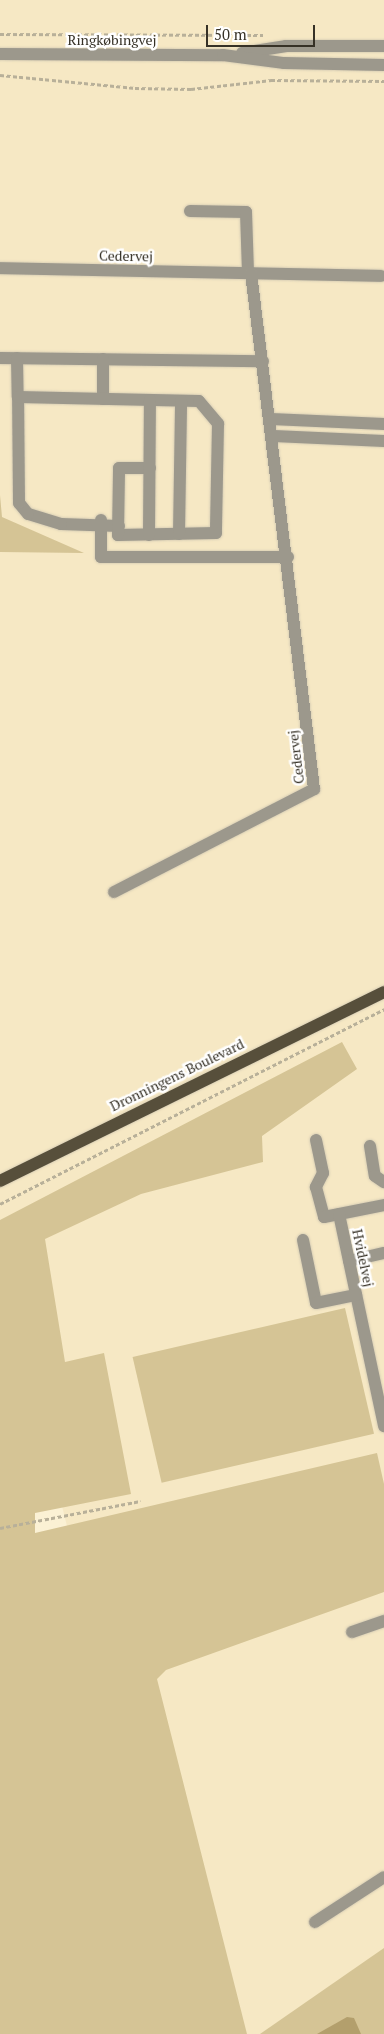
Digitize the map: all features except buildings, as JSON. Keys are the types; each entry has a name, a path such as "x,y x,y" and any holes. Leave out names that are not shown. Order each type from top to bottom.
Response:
{"main road":[{"name":"Dronningens Boulevard","path":"368,998 384,986"},
{"name":"Dronningens Boulevard","path":"0,1181 368,998 384,992"}],"street":[{"name":"Ringkøbingvej","path":"224,55 286,46 384,46"},
{"name":"Ringkøbingvej","path":"0,54 224,55 284,63 384,65"},
{"path":"190,211 246,212 249,274"},
{"name":"Cedervej","path":"0,268 381,276"},
{"name":"Cedervej","path":"114,892 314,789 272,419 249,274"},
{"path":"0,358 263,361"},
{"path":"18,358 19,503 28,514 43,520 101,523 119,526"},
{"path":"103,359 103,399"},
{"path":"18,397 199,401 218,424 216,533 118,535 119,468 150,468"},
{"path":"149,535 150,400"},
{"path":"179,534 182,401"},
{"path":"272,419 384,424"},
{"path":"274,436 384,442"},
{"path":"101,523 101,557 288,557"},
{"path":"316,1140 323,1173 316,1188 324,1217 384,1204"},
{"path":"370,1146 375,1176 384,1182"},
{"name":"Hvidelvej","path":"339,1214 356,1295 378,1373 384,1426"},
{"path":"303,1240 316,1303 356,1295"},
{"path":"348,1260 384,1253"},
{"path":"352,1632 384,1620"},
{"path":"315,1922 384,1877"}],"path":[{"path":"0,34 268,35"},
{"path":"0,75 135,88 191,89 271,80 384,81"},
{"path":"0,1204 384,1009"},
{"path":"0,1528 140,1501"}],"shaded area":[{"path":"0,0 384,0 384,2034 218,2034 135,1799 0,1257"},
{"path":"0,495 2,517 84,553 0,552"},
{"path":"342,1042 357,1069 262,1136 263,1162 141,1194 45,1239 65,1362 104,1353 131,1494 35,1513 35,1533 377,1453 384,1484 384,1592 166,1670 157,1679 247,2034 0,2034 0,1220"},
{"path":"345,1308 374,1434 162,1483 133,1357"},
{"path":"384,1948 384,2034 260,2034"},
{"path":"347,2017 354,2018 361,2034 317,2034"}]}
